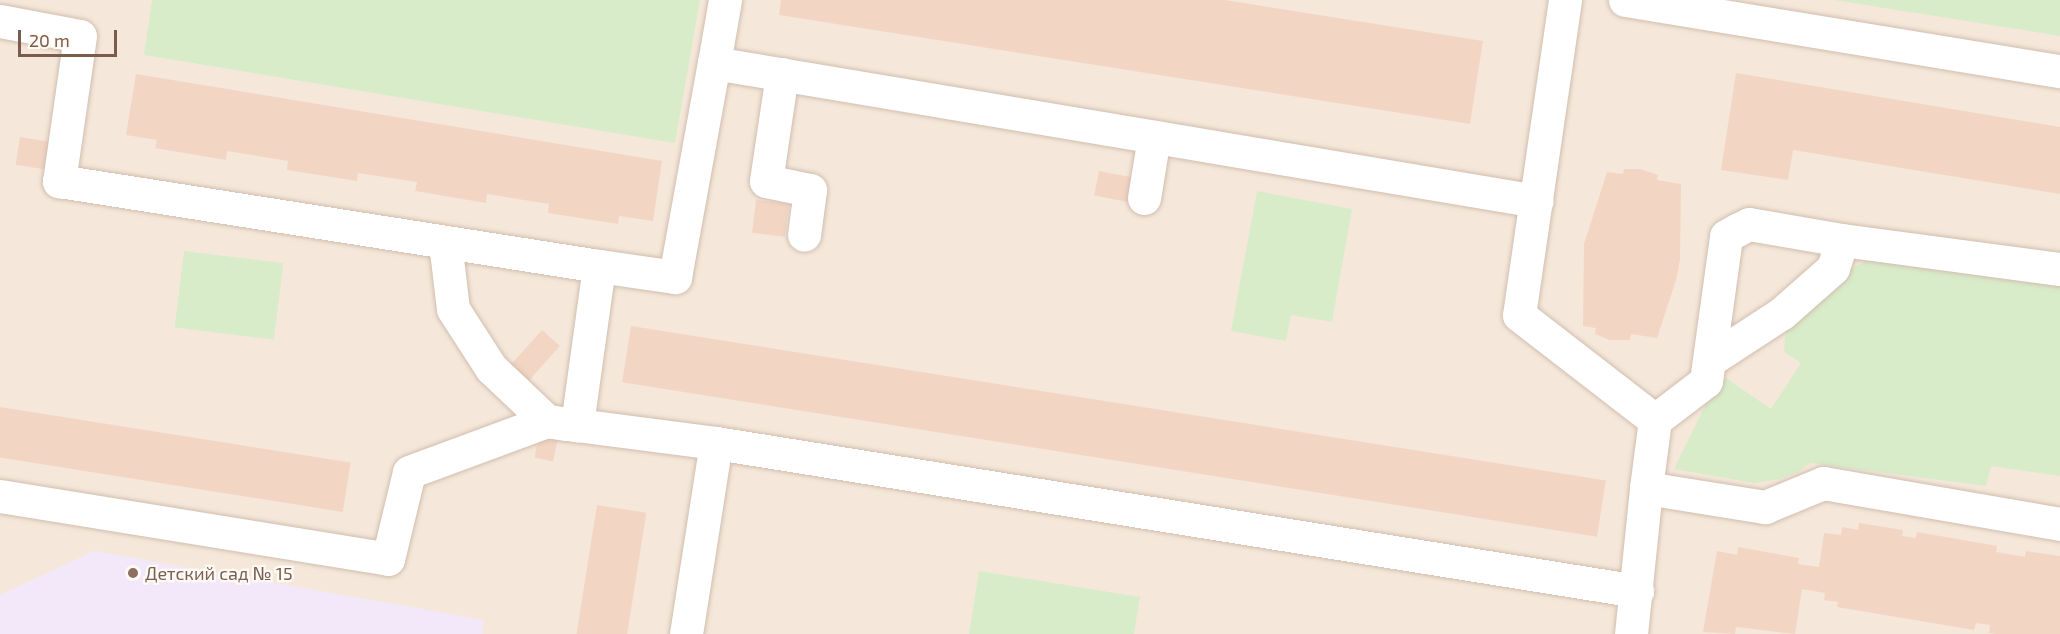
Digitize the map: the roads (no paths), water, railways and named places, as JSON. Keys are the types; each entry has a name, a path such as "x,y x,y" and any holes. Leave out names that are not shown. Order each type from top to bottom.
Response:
{"street":[{"path":"0,21 80,36 58,181 675,277 725,0"},
{"path":"1565,0 1519,315 1655,420"},
{"path":"1625,0 2060,71"},
{"path":"714,63 1537,201"},
{"path":"782,74 766,181 810,190 804,235"},
{"path":"1144,198 1154,137"},
{"path":"1631,634 1655,420 1706,381 1726,236 1749,224 1842,240 2060,269"},
{"path":"1710,360 1782,313 1833,268 1842,240"},
{"path":"445,242 453,309 491,368 562,423"},
{"path":"562,423 599,266"},
{"path":"0,496 388,559 409,472 562,423 716,443 1637,591"},
{"path":"686,634 716,443"},
{"path":"1646,488 1765,507 1822,483 2060,524"}],"place":[{"name":"Детский сад № 15","path":"133,573"}]}
